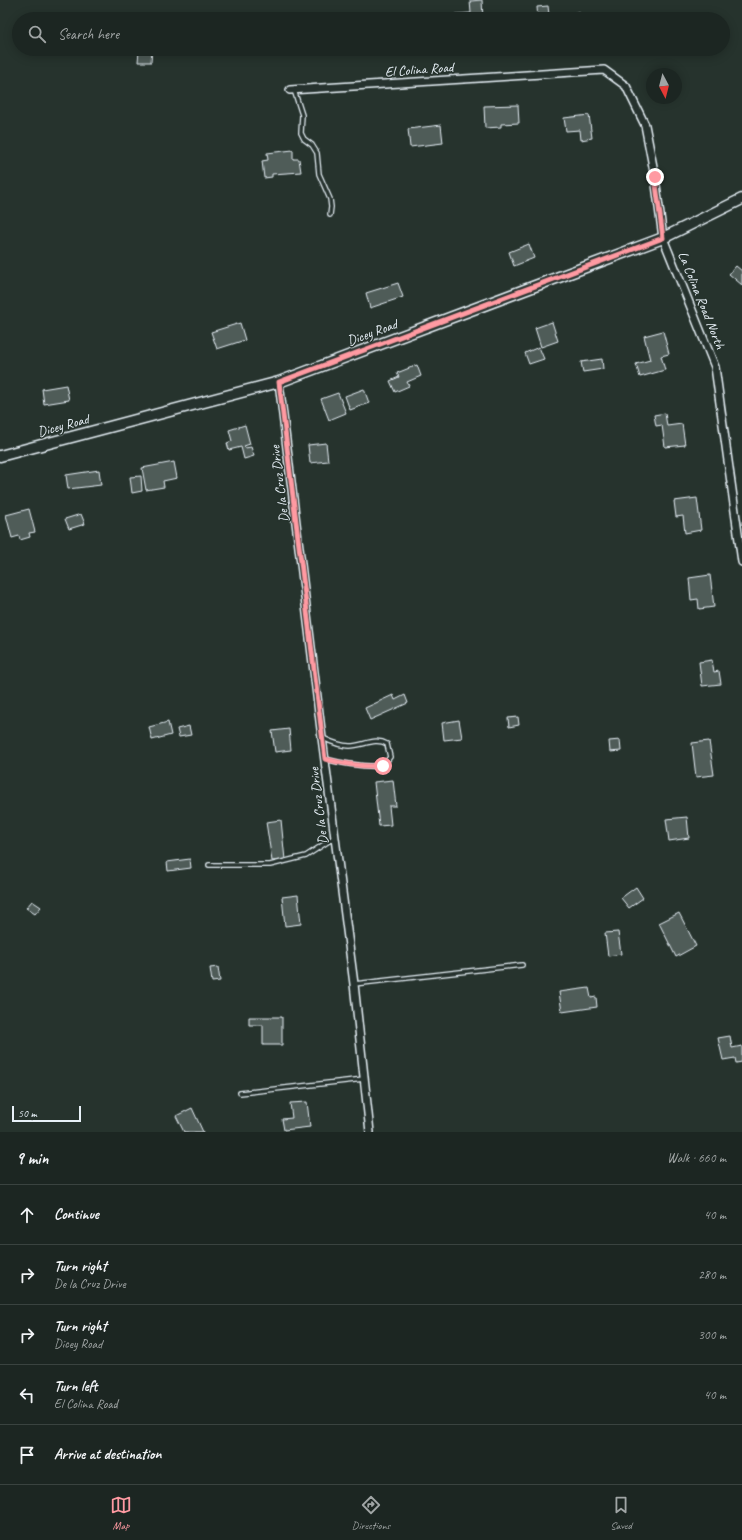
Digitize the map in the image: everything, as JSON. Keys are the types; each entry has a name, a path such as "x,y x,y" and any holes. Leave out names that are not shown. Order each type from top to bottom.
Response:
{"street":[{"name":"El Colina Road","path":"292,90 604,70 626,86 645,125 655,177 663,238"},
{"name":"Dicey Road","path":"0,456 279,382 663,238 742,199"},
{"name":"La Colina Road North","path":"663,238 715,367 742,562"},
{"name":"De la Cruz Drive","path":"279,382 322,738 354,984 370,1132"}],"lane":[{"path":"292,90 302,115 301,133 304,139 312,145 317,153 319,174 331,207 330,215"},
{"path":"322,738 351,746 381,740 387,744 390,757 383,766 338,763 325,759"},
{"path":"209,865 270,865 306,856 335,837"},
{"path":"354,984 522,965"},
{"path":"240,1093 364,1079"}],"building":[{"path":"482,0 483,12 471,12 470,1"},
{"path":"548,6 549,12 537,12 537,7"},
{"path":"138,56 151,56 151,62 138,62"},
{"path":"518,105 519,123 501,124 501,127 485,128 484,106"},
{"path":"589,115 592,138 581,140 580,130 566,131 564,118"},
{"path":"441,125 443,143 410,147 408,129"},
{"path":"293,150 293,159 299,159 301,172 272,174 272,177 264,178 262,161 268,160 267,153"},
{"path":"529,244 534,258 514,266 509,252"},
{"path":"736,266 742,271 742,285 729,274"},
{"path":"398,283 403,297 370,308 366,293"},
{"path":"552,322 558,341 541,347 535,328"},
{"path":"240,323 245,340 217,349 211,332"},
{"path":"663,331 669,354 661,356 665,370 640,377 636,364 650,360 644,336"},
{"path":"539,347 544,359 529,364 525,353"},
{"path":"602,359 603,369 583,372 581,362"},
{"path":"417,365 421,376 407,382 409,386 395,392 390,381 399,377 397,373"},
{"path":"66,385 69,400 44,404 42,389"},
{"path":"364,389 369,403 350,410 345,396"},
{"path":"338,393 346,413 329,420 321,399"},
{"path":"665,413 667,426 682,424 685,445 665,447 662,425 656,426 654,415"},
{"path":"245,425 250,444 244,446 245,448 251,447 254,456 244,459 241,447 229,450 227,443 232,441 229,430"},
{"path":"326,443 328,461 310,463 308,445"},
{"path":"174,462 177,478 163,481 164,487 146,490 142,468"},
{"path":"99,470 101,485 68,489 66,475"},
{"path":"141,476 142,491 132,493 130,477"},
{"path":"697,498 701,530 685,533 683,516 676,517 674,501"},
{"path":"29,509 35,532 29,533 30,537 20,540 19,536 12,538 6,515"},
{"path":"81,514 85,524 69,529 65,519"},
{"path":"710,575 714,607 699,609 698,599 691,600 689,578"},
{"path":"712,660 714,672 719,671 721,684 702,686 699,662"},
{"path":"393,695 395,700 405,695 408,703 370,720 365,708"},
{"path":"518,717 519,725 509,727 508,718"},
{"path":"459,720 462,738 444,740 442,723"},
{"path":"168,722 171,735 152,740 149,727"},
{"path":"189,726 191,735 179,737 177,729"},
{"path":"289,729 291,750 275,752 272,731"},
{"path":"620,740 621,751 610,752 609,741"},
{"path":"709,741 714,775 696,777 692,743"},
{"path":"393,780 396,806 389,806 391,825 379,826 374,782"},
{"path":"687,817 689,838 669,841 666,819"},
{"path":"281,820 285,860 272,861 266,822"},
{"path":"190,859 191,868 168,871 167,862"},
{"path":"636,887 643,898 629,908 621,898"},
{"path":"298,895 301,924 285,926 282,897"},
{"path":"32,901 41,907 35,914 26,908"},
{"path":"679,913 696,946 676,957 659,923"},
{"path":"618,932 621,954 608,956 605,933"},
{"path":"218,967 220,981 212,982 210,968"},
{"path":"589,988 591,998 596,997 597,1007 562,1012 559,992"},
{"path":"249,1017 282,1017 282,1045 263,1045 263,1025 249,1025"},
{"path":"730,1036 732,1048 742,1046 742,1062 736,1063 735,1058 723,1060 718,1038"},
{"path":"307,1102 310,1127 284,1130 282,1119 292,1118 290,1103"},
{"path":"192,1108 203,1132 184,1132 176,1116"}],"route":[{"path":"383,766 338,763 325,759 279,382 663,238 655,177"}]}
